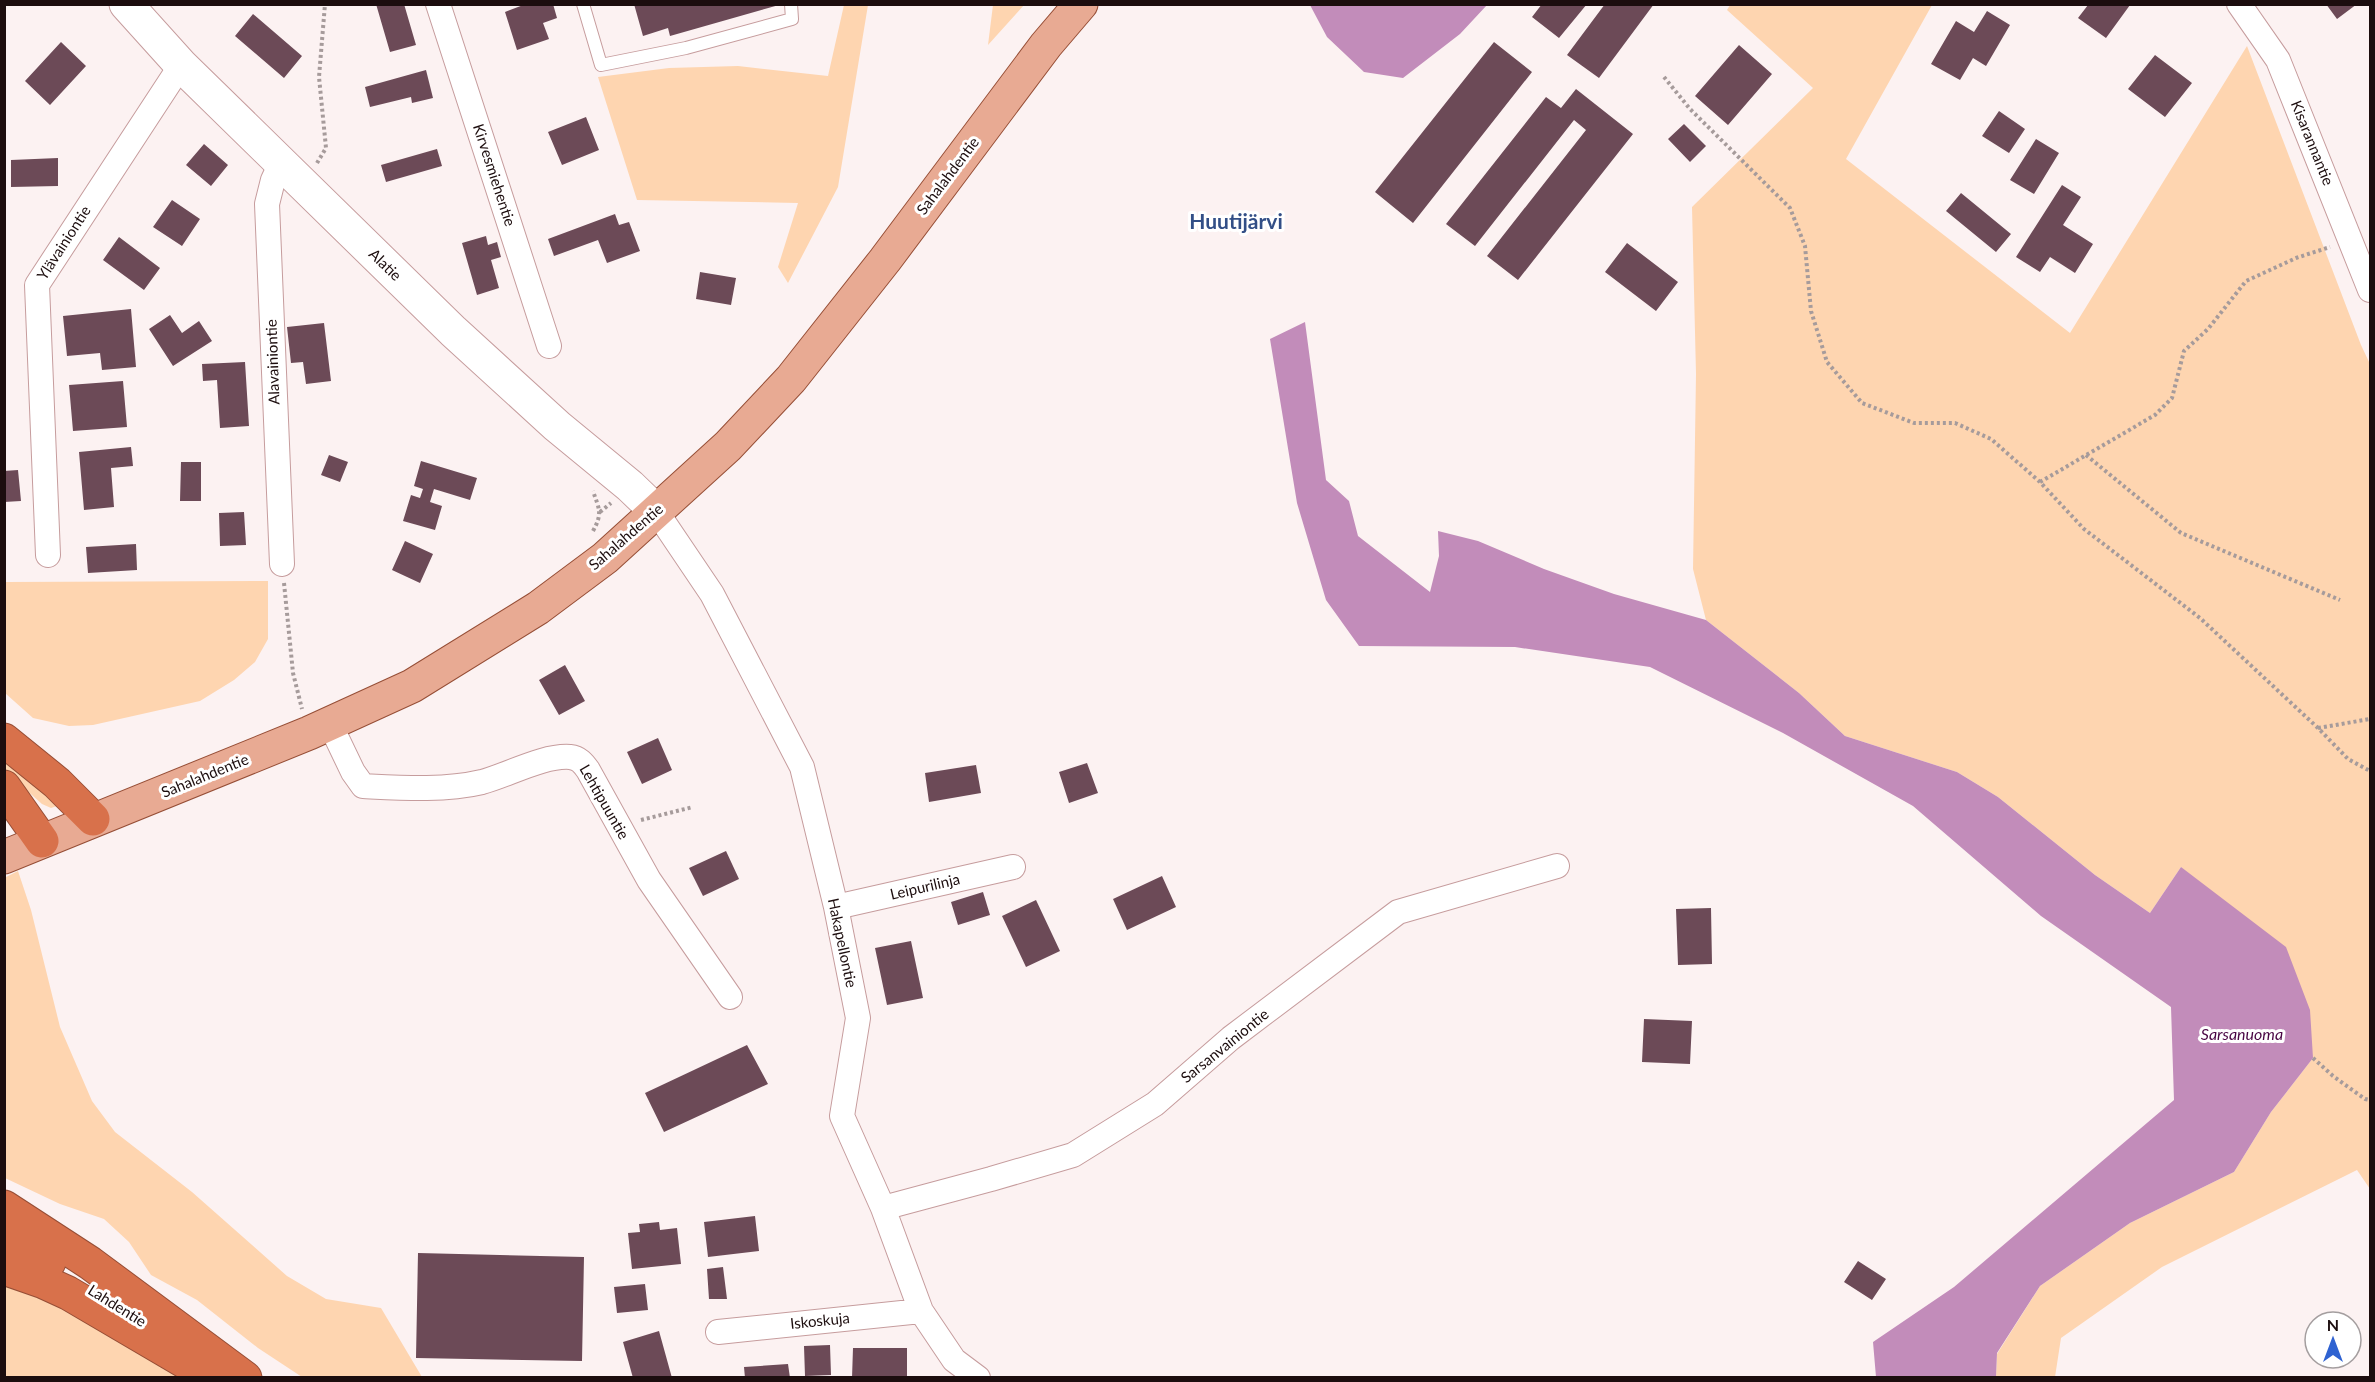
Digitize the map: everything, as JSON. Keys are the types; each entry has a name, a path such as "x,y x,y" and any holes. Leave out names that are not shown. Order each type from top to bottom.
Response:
{"highway":[{"path":"4,740 57,783 93,819"},
{"path":"4,787 42,841"},
{"path":"4,1207 90,1263 245,1377"},
{"name":"Lahdentie","path":"4,1234 231,1377"},
{"path":"4,1268 68,1293 213,1377"}],"main road":[{"name":"Sahalahdentie","path":"4,857 319,729 412,686 538,608 605,558 728,446 791,379 885,260 1046,45 1081,4"}],"street":[{"name":"Alatie","path":"126,4 181,65 453,331 557,426 630,486 656,511"},
{"name":"Kirvesmiehentie","path":"438,4 549,346"},
{"name":"Kisarannantie","path":"2239,4 2278,60 2370,290"},
{"name":"Ylävainiontie","path":"48,555 37,285 181,65"},
{"name":"Alavainiontie","path":"282,564 267,204 273,180 292,174"},
{"name":"Hakapellontie","path":"656,511 712,594 802,767 836,907 858,1018 842,1116 883,1208 921,1311 954,1360 978,1377"},
{"name":"Lehtipuuntie","path":"319,729 363,786 426,788 480,782 549,760 570,757 580,760 588,770 649,880 730,997"},
{"name":"Leipurilinja","path":"836,907 1014,867"},
{"name":"Sarsanvainiontie","path":"883,1208 1073,1155 1155,1104 1231,1038 1398,912 1557,867"},
{"name":"Iskoskuja","path":"718,1332 921,1311"}],"lane":[{"path":"583,4 601,65 686,48 792,19 791,4"}],"path":[{"path":"292,174 326,148 319,77 325,4"},
{"path":"1664,76 1690,109 1790,208 1805,246 1811,311 1827,362 1862,403 1914,423 1955,423 1991,439 2040,482 2084,529 2200,618 2319,728 2348,759 2370,771"},
{"path":"2040,482 2155,415 2172,398 2184,351 2208,329 2246,281 2296,258 2350,240"},
{"path":"2086,455 2181,533 2340,600"},
{"path":"282,564 293,673 319,729"},
{"path":"2319,728 2370,719"},
{"path":"619,826 693,807"},
{"path":"2313,1058 2333,1076 2365,1099 2370,1100"}],"shaded area":[{"path":"844,5 868,5 838,187 788,283 778,267 798,203 637,200 598,77 669,68 738,66 828,76"},
{"path":"993,5 1024,5 988,45"},
{"path":"1730,5 1932,5 1846,159 2070,333 2247,46 2370,364 2370,1189 2357,1170 2162,1267 2061,1338 2055,1377 1996,1377 1997,1354 2040,1286 2130,1223 2234,1172 2271,1112 2313,1058 2181,867 2150,913 2095,875 1998,797 1957,772 1845,736 1799,693 1706,620 1693,569 1696,374 1692,207 1813,88 1727,10"},
{"path":"268,581 268,639 255,662 234,680 200,701 93,725 69,726 33,718 5,693 5,582"},
{"path":"4,752 60,805 51,808 42,804 5,771"},
{"path":"18,871 31,910 60,1027 92,1101 115,1132 192,1192 287,1276 326,1299 381,1308 422,1377 302,1377 258,1348 197,1300 151,1275 129,1242 104,1219 60,1204 5,1178 4,878"},
{"path":"4,1280 52,1297 188,1377 5,1377"}],"water":[{"path":"1310,5 1487,5 1460,34 1403,78 1364,72 1327,37"},
{"name":"Sarsanuoma","path":"1305,322 1326,480 1349,501 1358,536 1430,592 1439,556 1438,531 1478,541 1544,569 1614,594 1706,620 1799,693 1845,736 1957,772 1998,797 2095,875 2150,913 2181,867 2286,947 2310,1010 2313,1058 2271,1112 2234,1172 2130,1223 2040,1286 1997,1353 1996,1377 1876,1377 1873,1342 1954,1287 2174,1100 2171,1007 2041,916 1913,806 1783,733 1650,667 1515,647 1359,646 1326,600 1297,503 1270,339"}],"building":[{"path":"376,4 404,4 416,45 390,52"},
{"path":"526,4 553,4 557,18 543,23 549,39 517,50 505,12"},
{"path":"634,4 779,5 670,36 668,28 643,36"},
{"path":"1542,4 1587,4 1559,38 1532,17"},
{"path":"1605,4 1654,4 1599,78 1567,55"},
{"path":"2326,4 2357,4 2337,19"},
{"path":"2088,5 2130,5 2106,38 2078,18"},
{"path":"1987,11 2010,25 1986,66 1973,58 1960,80 1931,64 1956,21 1974,32"},
{"path":"253,14 302,56 284,78 235,36"},
{"path":"61,42 86,66 50,105 25,81"},
{"path":"1494,42 1532,72 1413,223 1375,192"},
{"path":"1739,45 1772,74 1728,125 1695,96"},
{"path":"2155,55 2192,83 2165,117 2128,89"},
{"path":"426,70 433,98 412,103 411,97 370,107 365,87"},
{"path":"1576,89 1633,134 1518,280 1487,256 1586,130 1574,120 1475,246 1446,224 1546,97 1561,108"},
{"path":"1999,111 2025,129 2009,153 1982,136"},
{"path":"586,117 599,150 562,165 548,132"},
{"path":"1684,124 1706,146 1690,162 1668,139"},
{"path":"2036,139 2059,153 2034,194 2010,180"},
{"path":"204,144 228,165 211,186 186,165"},
{"path":"437,149 442,166 386,182 381,165"},
{"path":"58,158 58,186 11,187 11,160"},
{"path":"2062,185 2081,197 2063,225 2093,244 2075,273 2050,257 2040,272 2016,257"},
{"path":"1961,193 2011,234 1996,252 1946,211"},
{"path":"172,200 200,219 182,246 153,227"},
{"path":"615,214 619,225 629,222 640,251 607,263 598,240 554,256 548,239"},
{"path":"486,236 488,245 497,242 501,257 491,260 499,288 477,295 462,243"},
{"path":"119,237 160,268 144,290 103,260"},
{"path":"1627,243 1678,282 1656,311 1605,272"},
{"path":"700,272 736,278 731,305 696,299"},
{"path":"131,309 136,367 102,370 100,353 67,356 63,316"},
{"path":"170,315 182,333 199,321 212,341 173,366 149,329"},
{"path":"324,323 331,381 306,384 303,362 291,363 287,327"},
{"path":"245,362 249,426 220,428 217,380 203,381 202,364"},
{"path":"123,381 127,427 73,431 69,385"},
{"path":"131,447 133,466 111,468 114,507 84,510 79,452"},
{"path":"329,455 348,462 340,482 321,475"},
{"path":"421,461 477,478 470,500 434,489 430,502 442,506 435,530 403,521 411,495 420,498 423,489 414,486"},
{"path":"181,462 201,462 201,501 180,501"},
{"path":"18,470 21,501 4,502 4,471"},
{"path":"244,512 246,545 220,546 219,513"},
{"path":"405,541 433,554 420,583 392,570"},
{"path":"136,544 137,570 88,573 86,547"},
{"path":"565,665 585,701 559,715 539,680"},
{"path":"658,738 672,770 642,784 627,752"},
{"path":"1087,763 1098,793 1069,803 1059,772"},
{"path":"976,765 981,793 929,802 925,773"},
{"path":"726,851 739,879 703,896 689,868"},
{"path":"1162,876 1176,907 1127,930 1113,899"},
{"path":"983,892 990,915 958,925 951,902"},
{"path":"1036,900 1060,951 1026,967 1002,916"},
{"path":"1711,908 1712,964 1678,965 1676,909"},
{"path":"911,941 923,998 887,1005 875,948"},
{"path":"1644,1019 1692,1021 1690,1064 1642,1062"},
{"path":"747,1045 768,1084 664,1132 645,1093"},
{"path":"755,1216 759,1251 708,1257 704,1222"},
{"path":"659,1222 660,1230 677,1228 681,1264 632,1269 628,1233 640,1232 639,1224"},
{"path":"418,1253 584,1257 582,1361 416,1358"},
{"path":"1858,1261 1886,1279 1872,1300 1844,1282"},
{"path":"723,1267 727,1299 709,1299 707,1269"},
{"path":"645,1284 648,1310 617,1313 614,1287"},
{"path":"659,1331 672,1378 633,1378 623,1342"},
{"path":"830,1345 831,1375 805,1376 804,1346"},
{"path":"853,1348 907,1348 907,1378 852,1378"},
{"path":"788,1364 790,1378 745,1378 744,1367"}],"district":[{"name":"Huutijärvi","path":"1236,222"}]}
